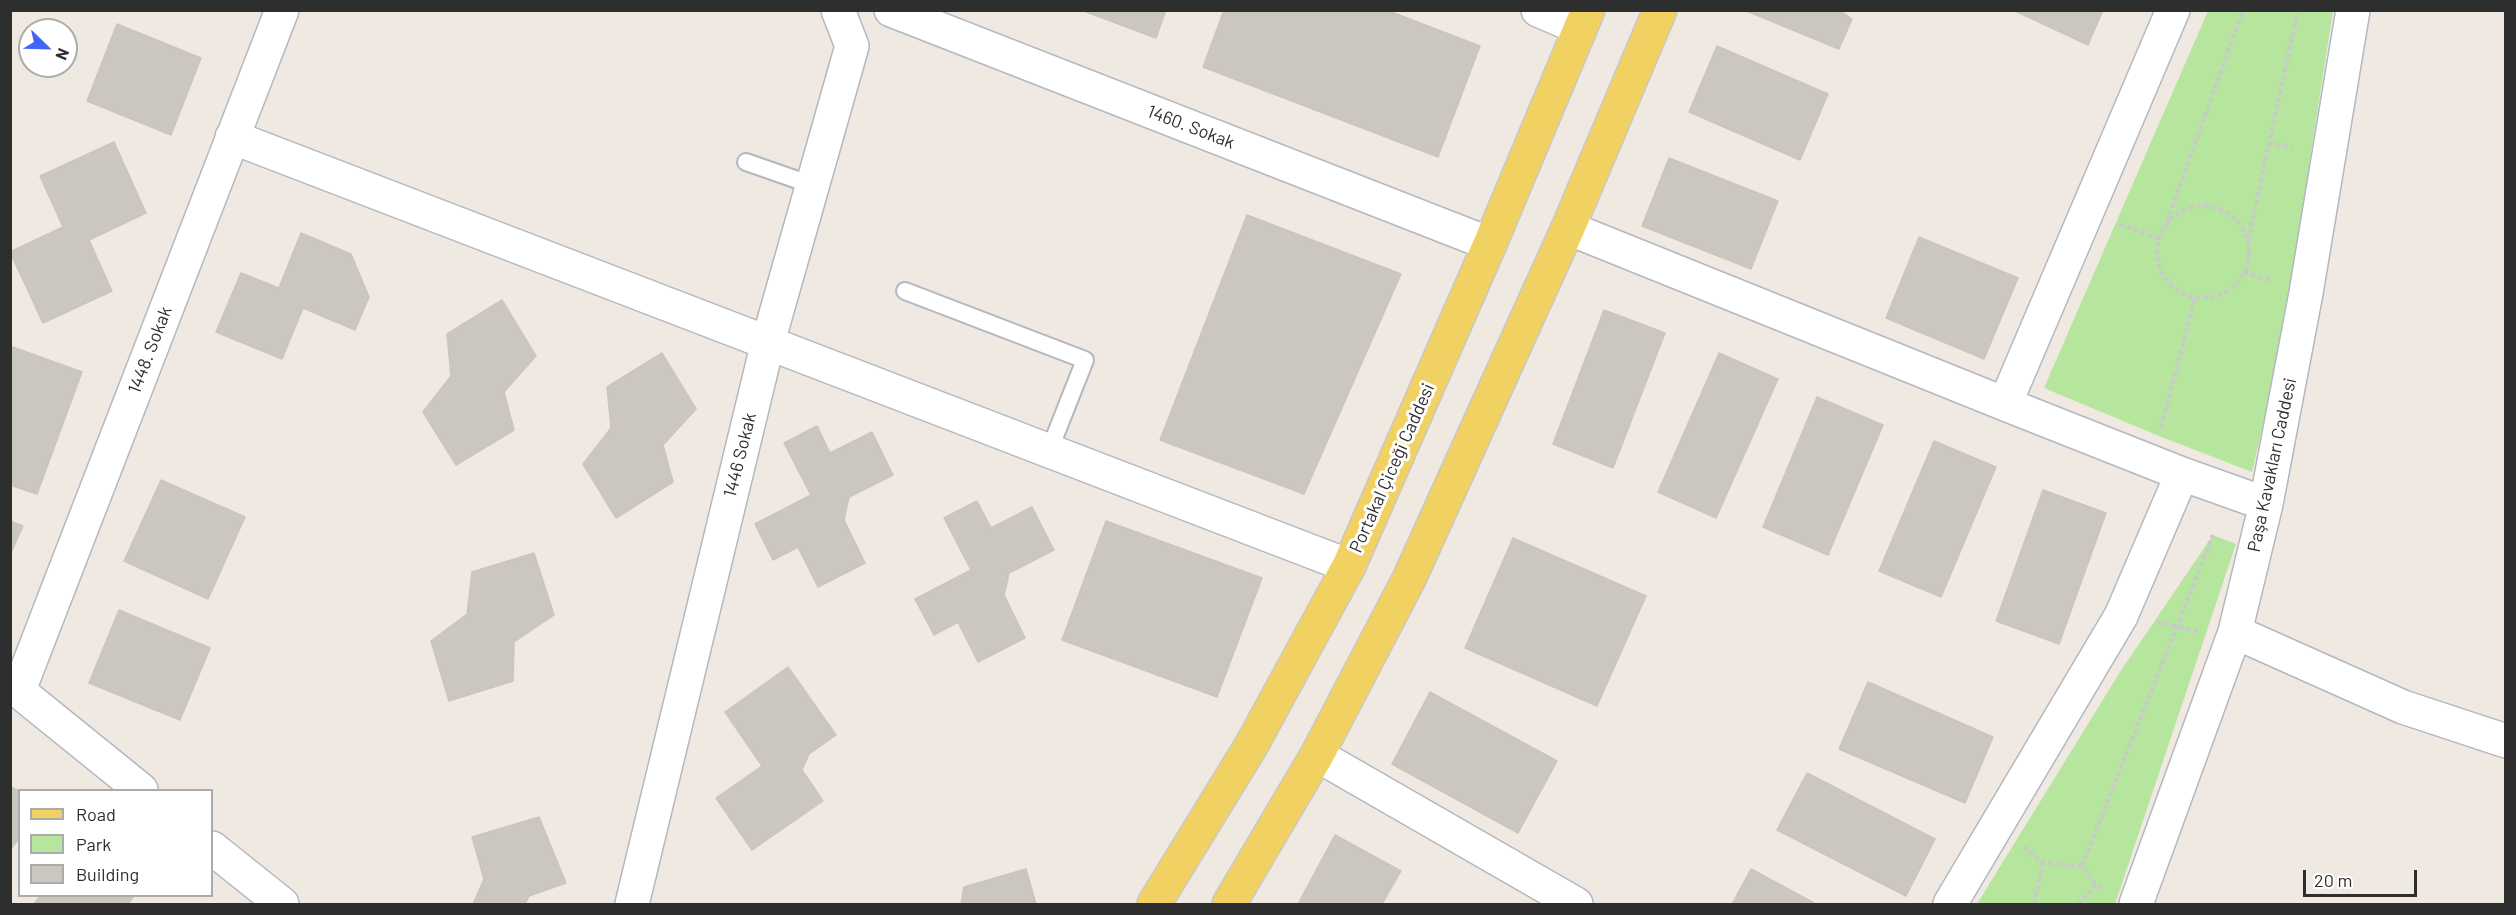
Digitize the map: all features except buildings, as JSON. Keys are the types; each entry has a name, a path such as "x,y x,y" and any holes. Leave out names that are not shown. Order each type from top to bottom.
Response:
{"main road":[{"path":"1228,904 1317,755 1409,579 1569,228 1659,10"},
{"name":"Portakal Çiceği Caddesi","path":"1154,904 1251,746 1349,566 1490,244 1584,19"}],"street":[{"name":"1448. Sokak","path":"15,687 282,10"},
{"name":"1446 Sokak","path":"632,904 768,342 852,46 838,10"},
{"name":"1460. Sokak","path":"891,10 1490,244"},
{"path":"1538,10 1584,19"},
{"path":"2005,404 2173,10"},
{"name":"Paşa Kavakları Caddesi","path":"2124,897 2266,504 2306,293 2353,10"},
{"path":"232,137 1349,566"},
{"path":"1569,228 2005,404 2182,474 2266,504"},
{"path":"1950,904 2121,616 2182,474"},
{"path":"2220,633 2403,707 2505,741"},
{"path":"15,687 140,789"},
{"path":"1317,755 1576,904"},
{"path":"213,849 282,904"}],"lane":[{"path":"746,162 812,185"},
{"path":"905,291 1085,360 1049,451"}],"path":[{"path":"2243,10 2159,239 2159,261 2169,282 2181,292 2195,297 2210,297 2224,292 2236,283 2244,272 2248,257 2248,242 2298,10"},
{"path":"2270,143 2301,150"},
{"path":"2166,225 2177,214 2191,207 2206,206 2221,209 2243,228 2248,242"},
{"path":"2116,222 2159,239"},
{"path":"2159,436 2195,297"},
{"path":"2082,866 2213,535"},
{"path":"2154,621 2220,633"},
{"path":"1998,824 2043,863 2082,866"},
{"path":"2034,904 2043,863"},
{"path":"2082,866 2096,886 2124,897"},
{"path":"2079,904 2096,886"}],"green space":[{"path":"2208,11 2333,11 2311,152 2294,290 2252,472 2044,388"},
{"path":"2213,535 2236,544 2115,904 1977,904 2120,672"}]}
